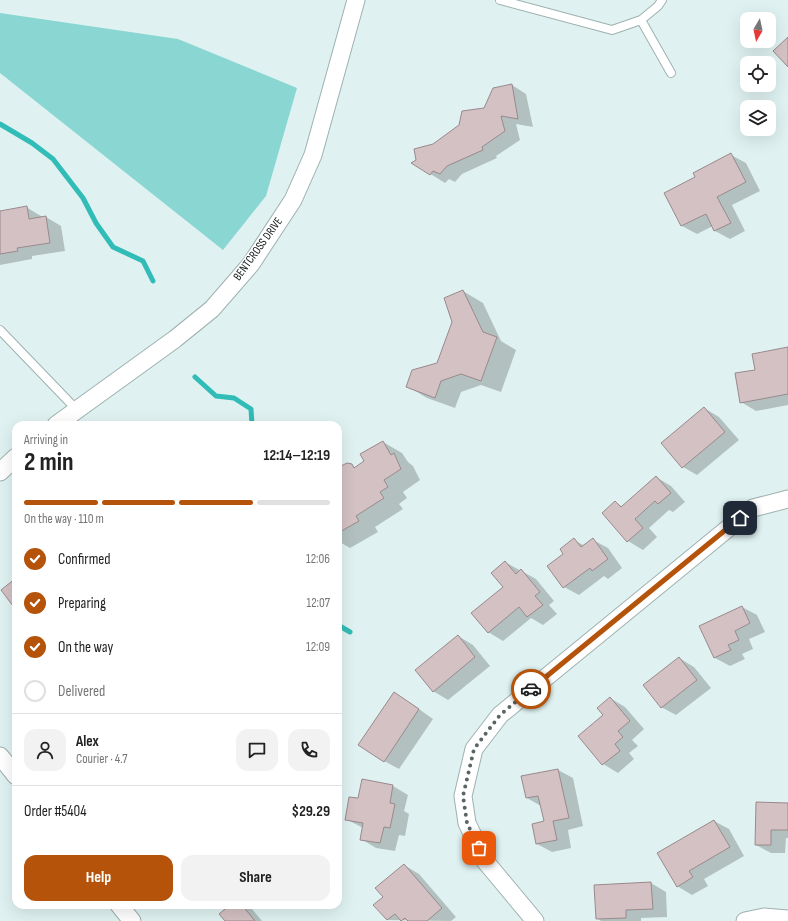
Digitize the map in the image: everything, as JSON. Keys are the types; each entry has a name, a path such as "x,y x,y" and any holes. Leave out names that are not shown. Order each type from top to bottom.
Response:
{"street":[{"name":"BENTCROSS DRIVE","path":"61,421 175,340 212,309 251,264 293,200 313,155 356,0"},
{"path":"0,472 12,461"},
{"path":"536,921 485,861 467,823 463,796 474,749 500,715 752,508 788,499"},
{"path":"0,756 12,771"},
{"path":"122,909 132,921"},
{"path":"745,921 764,917 788,919"}],"lane":[{"path":"500,0 612,30 641,20 658,6 662,0"},
{"path":"641,20 671,73"},
{"path":"0,330 76,409"}],"shaded area":[{"path":"0,13 178,39 297,88 266,196 223,250 0,73"}],"building":[{"path":"788,37 788,67 773,51"},
{"path":"512,84 518,119 501,116 505,131 482,147 483,150 447,166 440,174 433,171 430,175 411,163 416,160 414,149 433,144 459,125 462,111 484,108 493,88"},
{"path":"731,153 746,182 717,197 731,223 714,231 706,214 681,226 664,193 695,177 693,173"},
{"path":"27,206 29,219 46,216 50,243 17,248 18,251 0,254 0,211"},
{"path":"463,290 483,332 497,337 481,381 461,374 441,381 435,398 406,387 412,370 437,363 452,322 444,298"},
{"path":"788,347 788,394 740,403 735,373 755,370 752,354"},
{"path":"704,407 725,432 682,468 661,443"},
{"path":"383,441 391,455 394,453 401,469 384,480 388,487 380,492 384,498 356,516 359,521 342,531 342,466 347,463 352,464 354,468 364,461 360,454"},
{"path":"656,476 671,493 658,504 655,501 635,519 643,528 627,542 602,513 615,501 621,507"},
{"path":"574,538 581,547 593,538 608,559 592,571 590,568 563,588 547,566 563,554 560,549"},
{"path":"505,561 516,574 521,569 540,592 535,596 543,605 527,617 519,607 488,633 471,613 503,587 491,573"},
{"path":"12,581 12,605 1,590"},
{"path":"742,606 750,623 735,631 739,640 728,645 731,650 714,658 699,626"},
{"path":"458,635 475,657 433,692 415,670"},
{"path":"679,657 697,680 661,708 643,685"},
{"path":"394,692 419,709 384,762 358,745"},
{"path":"610,697 630,721 618,731 623,737 615,744 620,751 602,765 578,736 603,715 597,708"},
{"path":"558,769 569,818 553,821 557,840 536,844 532,824 544,821 538,796 526,798 521,776"},
{"path":"362,779 393,785 390,803 395,804 390,828 384,827 380,843 360,840 363,823 345,820 349,797 358,798"},
{"path":"756,802 788,803 788,830 771,830 771,845 755,845"},
{"path":"714,820 730,847 689,871 693,877 677,887 657,853"},
{"path":"404,864 442,908 427,921 408,921 405,918 401,921 395,914 387,920 373,905 383,897 375,888"},
{"path":"651,882 653,909 626,910 626,918 596,919 594,885"},
{"path":"225,909 245,909 255,921 225,921 219,914"}],"waterway":[{"path":"0,124 32,143 53,159 83,198 96,223 113,247 143,261 153,281"},
{"path":"195,377 216,396 234,398 251,409 252,421"},
{"path":"342,627 350,632"}],"way so far":[{"path":"479,848 467,823 463,796 474,749 500,715 531,689"}],"route":[{"path":"531,689 740,518"}]}
